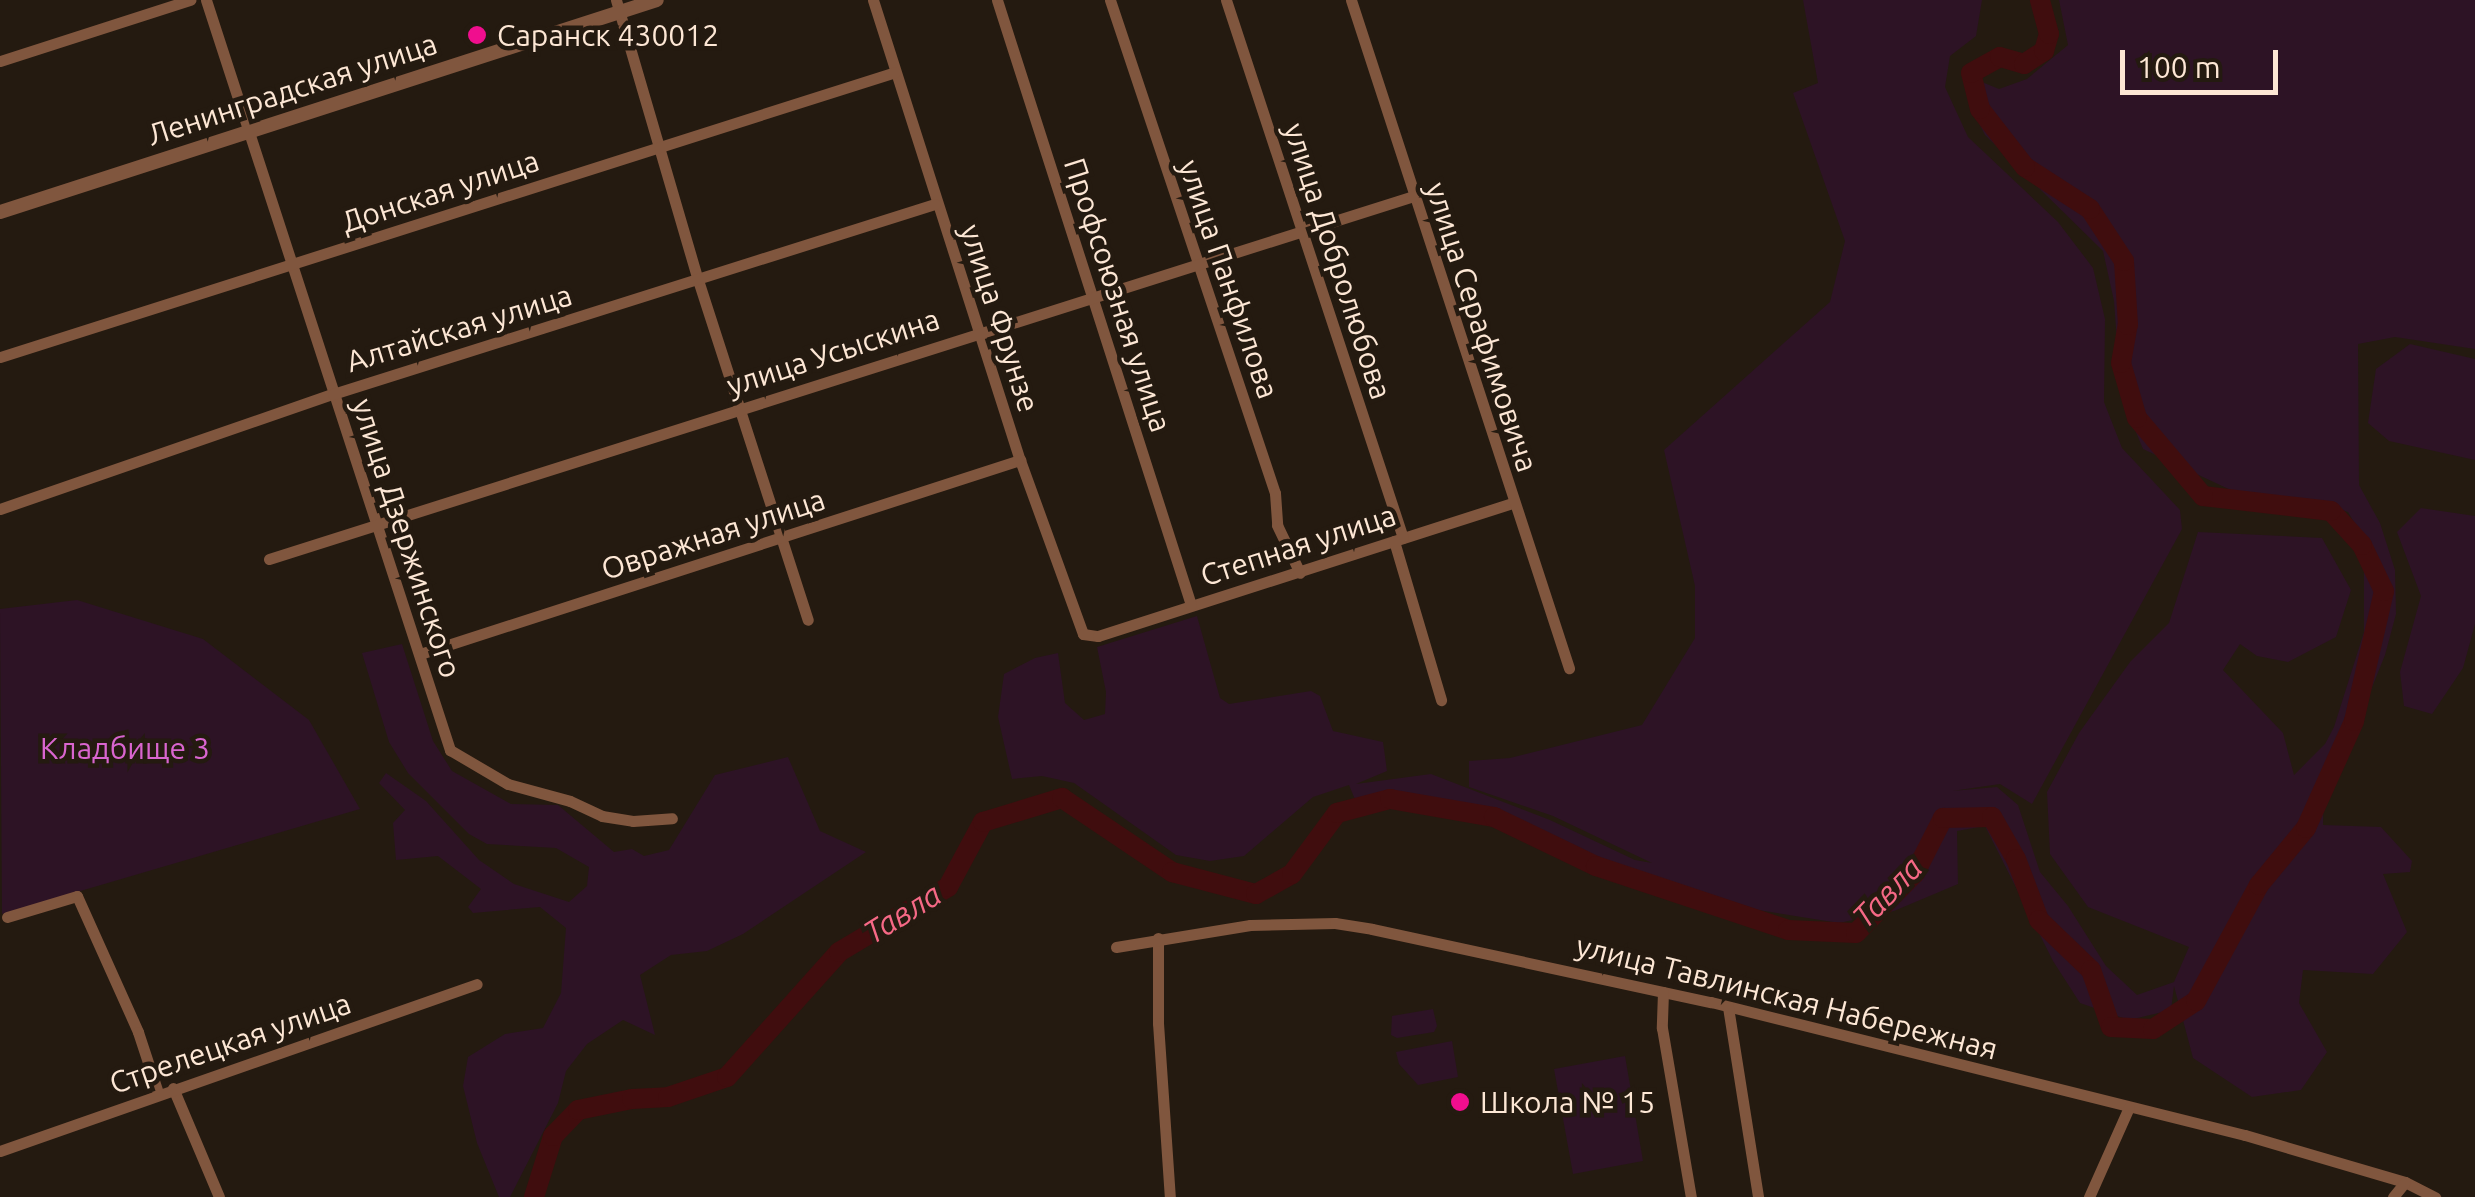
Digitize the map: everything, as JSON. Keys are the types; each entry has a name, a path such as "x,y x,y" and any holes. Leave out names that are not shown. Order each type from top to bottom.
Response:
{"street":[{"path":"0,62 190,0"},
{"name":"улица Дзержинского","path":"206,0 252,131 290,265 450,750 508,784 570,801 602,816 634,821 672,818"},
{"name":"Ленинградская улица","path":"0,212 618,6 657,0"},
{"name":"улица Фрунзе","path":"873,0 935,204 1078,630 1098,636"},
{"name":"Профсоюзная улица","path":"997,0 1191,605"},
{"name":"улица Панфилова","path":"1110,0 1275,493 1277,526 1300,573"},
{"name":"улица Добролюбова","path":"1226,0 1303,231 1398,539 1441,700"},
{"name":"улица Серафимовича","path":"1351,0 1569,668"},
{"path":"618,6 698,280 808,620"},
{"name":"Донская улица","path":"0,357 895,72"},
{"name":"улица Усыскина","path":"269,559 1414,196"},
{"name":"Алтайская улица","path":"0,508 332,394 935,204"},
{"name":"Овражная улица","path":"420,654 1020,460"},
{"name":"Степная улица","path":"1098,636 1513,503"},
{"path":"7,917 77,896 138,1032 158,1093"},
{"name":"улица Тавлинская Набережная","path":"1116,948 1250,925 1335,924 1516,957 2245,1135 2405,1182 2434,1197"},
{"path":"1158,938 1158,1023 1170,1197"},
{"name":"Стрелецкая улица","path":"0,1151 477,984"},
{"path":"1663,992 1662,1028 1691,1197"},
{"path":"1728,1007 1758,1197"},
{"path":"173,1088 219,1197"},
{"path":"2089,1197 2128,1107"},
{"path":"2394,1197 2405,1182"}],"green space":[{"path":"1803,0 1982,0 1976,36 1950,56 1945,87 1968,137 2058,222 2093,268 2105,319 2104,402 2122,448 2180,510 2182,529 2032,804 2000,784 1952,791 1997,787 2018,805 2040,872 2068,906 2106,966 2137,995 2174,982 2189,947 2088,907 2050,854 2047,792 2079,733 2130,662 2169,623 2198,532 2322,538 2351,590 2336,637 2288,662 2257,656 2240,644 2223,670 2283,733 2294,775 2325,744 2334,727 2364,632 2364,539 2348,512 2310,500 2235,492 2143,449 2121,396 2114,301 2103,251 1985,135 1968,101 1977,80 1999,89 2027,79 2068,45 2059,0 2475,0 2475,349 2395,337 2358,344 2359,485 2380,523 2395,570 2396,614 2385,655 2338,772 2324,772 2323,825 2381,827 2412,861 2410,872 2383,874 2407,932 2373,974 2303,970 2299,1003 2327,1052 2301,1090 2252,1097 2193,1058 2174,986 2171,1010 2129,1020 2080,1003 2053,961 1985,826 1957,831 1958,884 1894,911 1839,923 1646,892 1437,798 1361,814 1349,785 1313,797 1244,856 1210,861 1176,855 1074,783 1042,776 1012,779 998,717 1004,674 1035,658 1058,653 1065,703 1084,720 1105,714 1106,692 1097,647 1197,616 1220,698 1229,704 1311,691 1320,696 1333,731 1383,742 1387,771 1356,784 1431,774 1550,820 1635,860 1652,863 1553,816 1469,787 1469,761 1510,758 1642,725 1695,638 1695,586 1664,450 1830,302 1845,241 1793,93 1818,83"},
{"path":"2410,344 2475,359 2475,460 2389,441 2368,423 2376,369"},
{"path":"2421,508 2475,516 2475,624 2463,668 2432,714 2404,706 2400,672 2421,596 2397,532"},
{"name":"Кладбище 3","path":"77,600 203,639 309,720 360,809 2,914 0,609"},
{"path":"402,644 433,741 452,771 511,804 558,805 614,852 632,849 644,856 669,850 715,775 788,757 820,831 866,852 743,934 707,951 671,955 640,975 655,1035 623,1020 587,1044 566,1071 558,1103 510,1197 499,1197 477,1143 463,1086 468,1057 505,1034 543,1028 561,993 566,928 540,907 473,913 468,907 481,889 438,856 396,860 393,823 405,810 379,783 386,773 426,801 479,860 514,884 569,902 587,886 589,867 556,848 487,844 469,834 408,773 389,742 362,653"},
{"path":"1433,1009 1437,1026 1434,1032 1397,1038 1391,1035 1392,1016"},
{"path":"1452,1041 1458,1077 1418,1085 1399,1064 1396,1052"},
{"path":"1625,1056 1643,1161 1573,1174 1554,1069"}],"waterway":[{"name":"Тавла","path":"534,1197 553,1136 578,1110 632,1099 668,1097 727,1077 839,952 948,887 983,822 1062,798 1172,872 1256,894 1292,874 1337,813 1390,799 1494,817 1596,866 1788,930 1856,933 1915,873 1943,818 1992,817 2016,859 2039,920 2091,970 2111,1027 2153,1029 2196,1001 2259,885 2306,828 2354,721 2384,591 2362,545 2331,511 2203,496 2137,418 2121,363 2128,325 2124,261 2090,209 2025,167 1980,109 1971,73 2000,57 2024,64 2044,51 2049,34 2040,0"}],"place":[{"name":"Саранск 430012","path":"477,35"},
{"name":"Школа № 15","path":"1460,1102"}]}
